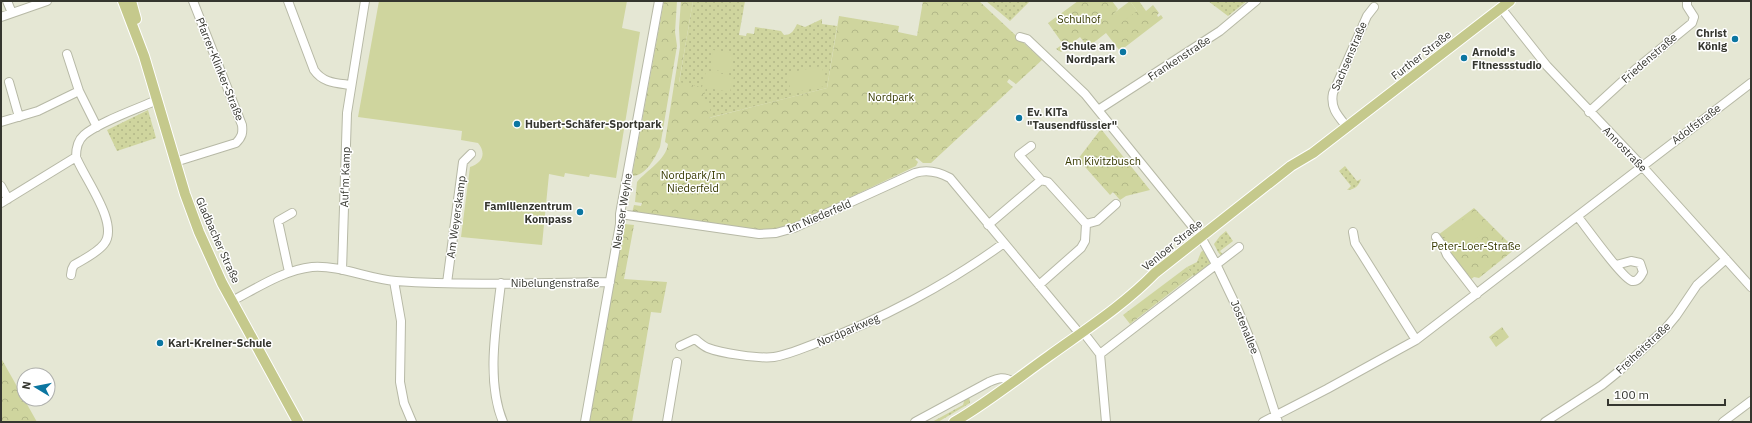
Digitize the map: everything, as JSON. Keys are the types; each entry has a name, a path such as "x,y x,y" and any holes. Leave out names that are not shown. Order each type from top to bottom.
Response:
{"main road":[{"name":"Gladbacher Straße","path":"123,1 144,56 175,162 199,232 232,301 298,422"},
{"name":"Gladbacher Straße","path":"131,1 141,36 144,56"},
{"name":"Further Straße","path":"1347,127 1505,4"},
{"name":"Venloer Straße","path":"954,422 977,408 1082,333 1141,287 1154,273 1291,166 1313,153 1347,127"}],"street":[{"path":"7,1 12,13"},
{"path":"26,8 38,1"},
{"path":"1,17 48,1"},
{"name":"Pfarrer-Klinker-Straße","path":"175,162 236,143 241,138 243,132 242,125 192,1"},
{"path":"288,1 314,70 318,76 330,82 350,85"},
{"name":"Auf'm Kamp","path":"342,270 347,113 350,85 365,1"},
{"name":"Neusser Weyhe","path":"585,422 620,224 620,214 659,1"},
{"name":"Frankenstraße","path":"1098,110 1220,31 1256,1"},
{"name":"Friedenstraße","path":"1589,112 1636,68 1692,23 1694,17 1687,6 1687,1"},
{"name":"Annostraße","path":"1505,4 1547,66 1589,112 1642,166 1751,287"},
{"name":"Sachsenstraße","path":"1347,127 1334,110 1332,105 1333,93 1367,16 1374,7"},
{"path":"1020,37 1027,39 1085,94 1201,237"},
{"path":"66,54 79,91 97,127"},
{"path":"9,82 19,117"},
{"name":"Adolfstraße","path":"1642,166 1751,83"},
{"path":"1,122 38,111 79,91"},
{"path":"71,275 74,265 105,244 109,236 107,217 76,157 78,143 83,135 97,127 157,100"},
{"path":"1031,146 1019,155 1041,180 1048,182 1086,224 1085,241 1081,248 1039,285"},
{"name":"Am Weyerskamp","path":"447,283 463,162 471,154"},
{"path":"1,186 4,201 76,157"},
{"path":"1263,422 1277,419 1416,340 1478,294 1642,166"},
{"name":"Im Niederfeld","path":"620,214 759,234 776,233 794,228 918,172 936,172 950,178 988,226"},
{"path":"1041,180 988,226 1100,354 1106,422"},
{"path":"1086,224 1097,221 1116,204"},
{"path":"288,272 278,221 292,213"},
{"path":"1578,217 1616,265"},
{"path":"1353,232 1355,243 1416,340"},
{"name":"Jostenallee","path":"1201,237 1238,310 1256,354 1277,419"},
{"path":"1436,237 1447,255 1478,294"},
{"name":"Nordparkweg","path":"680,346 695,339 709,348 758,357 774,357 789,353 843,334 876,319 978,262 1004,243"},
{"path":"1100,354 1239,247"},
{"name":"Freiheitstraße","path":"1545,422 1602,385 1629,362 1666,328 1697,285 1726,258"},
{"name":"Nibelungenstraße","path":"232,301 288,272 313,267 342,270 374,278 394,281 447,283 610,282"},
{"path":"394,281 401,321 400,382 404,403 412,422"},
{"name":"Nibelungenstraße","path":"501,283 495,336 494,365 496,400 498,411 503,422"},
{"path":"667,422 677,362"},
{"path":"915,422 989,382 1000,378 1007,378 1013,382"},
{"path":"1722,422 1751,401"}],"green space":[{"name":"Hubert-Schäfer-Sportpark","path":"379,1 627,1 622,28 640,32 616,178 590,174 589,177 565,173 564,177 549,174 542,245 461,237 470,167 480,161 483,154 478,143 461,140 462,131 358,117"},
{"path":"664,1 677,1 675,32 677,46 660,147 653,161 646,170 632,176"},
{"name":"Nordpark","path":"681,1 693,1 679,82 706,88 703,102 711,104 709,118 827,88 839,16 899,26 898,32 917,36 923,1 979,1 1042,60 1016,84 1009,79 1007,82 1013,87 931,163 923,163 917,158 915,159 918,162 916,166 792,225 777,230 758,230 632,213 634,205 641,206 642,203 635,202 637,182 660,160 667,150 668,144 665,142 680,47 679,28"},
{"path":"693,1 745,1 739,35 746,36 747,33 754,34 755,27 781,31 784,35 787,35 792,32 797,24 805,27 822,19 822,24 837,26 827,88 708,118 703,102 679,83"},
{"path":"986,1 1030,1 1010,21"},
{"name":"Schulhof","path":"1078,1 1112,1 1118,9 1114,14 1137,11 1130,1 1139,1 1146,11 1153,5 1159,13 1157,15 1158,17 1161,15 1163,18 1120,51 1106,33 1088,47 1080,37 1061,52 1056,49 1063,44 1048,23"},
{"path":"1130,1 1137,11 1121,23 1114,13"},
{"path":"1208,1 1247,1 1228,16"},
{"path":"713,50 733,53 730,73 710,69"},
{"path":"822,66 826,86 791,93 787,73"},
{"path":"706,71 734,76 730,92 702,87"},
{"path":"148,110 156,138 117,151 107,130"},
{"name":"Am Kivitzbusch","path":"1101,129 1150,190 1126,196 1120,200 1113,192 1110,195 1078,159"},
{"path":"1345,166 1357,181 1361,179 1358,186 1347,190 1351,186 1339,171"},
{"name":"Peter-Loer-Straße","path":"1474,208 1515,249 1479,278 1474,277 1470,280 1448,252 1438,235"},
{"path":"1474,211 1488,229 1457,253 1443,235"},
{"path":"624,224 634,225 624,279 667,282 661,313 651,312 632,422 589,422"},
{"path":"1226,231 1233,241 1220,251 1224,256 1222,257 1214,244"},
{"path":"1204,250 1212,262 1211,266 1195,278 1187,267 1197,262 1201,252"},
{"path":"1187,267 1193,275 1130,324 1123,315"},
{"path":"1502,327 1509,337 1496,347 1489,337"},
{"path":"1,358 16,385 16,407 29,407 37,422 1,422"},
{"path":"969,396 970,403 938,422 932,422 963,405 965,398"}],"place":[{"name":"Christ König","path":"1735,39"},
{"name":"Schule am Nordpark","path":"1123,52"},
{"name":"Arnold's Fitnessstudio","path":"1464,58"},
{"name":"Ev. KiTa \"Tausendfüssler\"","path":"1019,118"},
{"name":"Hubert-Schäfer-Sportpark","path":"517,124"},
{"name":"Familienzentrum Kompass","path":"580,212"},
{"name":"Karl-Kreiner-Schule","path":"160,343"}],"park label":[{"name":"Nordpark/Im Niederfeld","path":"693,181"}]}
